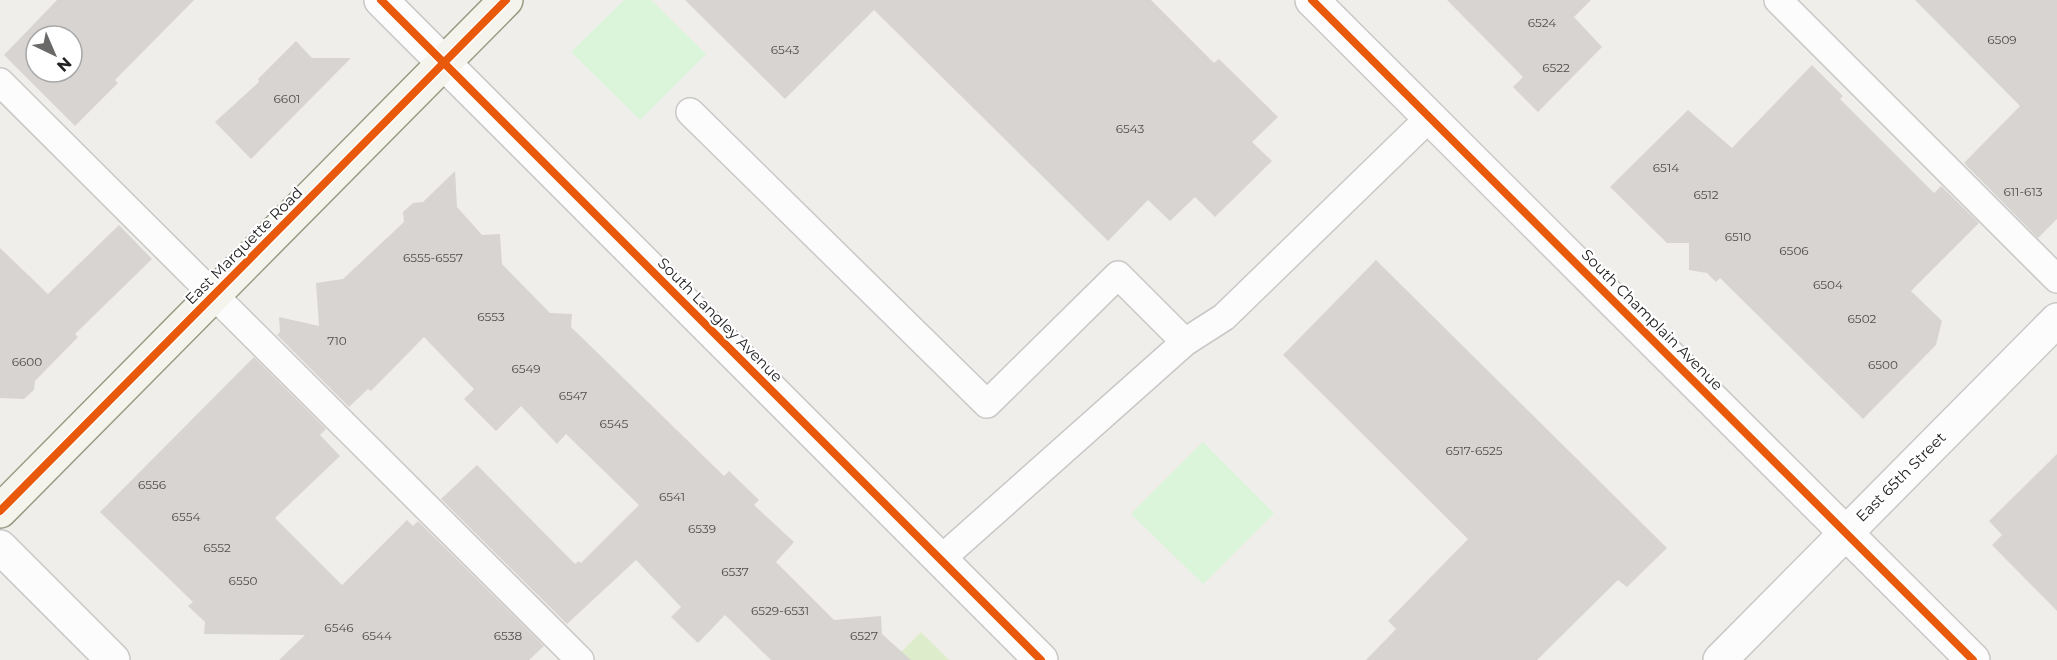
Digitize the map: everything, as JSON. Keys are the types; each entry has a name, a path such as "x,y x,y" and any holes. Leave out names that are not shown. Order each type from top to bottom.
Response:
{"street":[{"name":"South Langley Avenue","path":"381,0 1041,660"},
{"name":"East Marquette Road","path":"0,511 506,0"},
{"name":"South Champlain Avenue","path":"1312,0 1973,660"},
{"name":"East 65th Street","path":"1720,660 2057,320"},
{"path":"0,547 113,660"}],"lane":[{"path":"1778,0 2057,279"},
{"path":"0,82 580,660"},
{"path":"690,112 987,404 1118,275 1185,342"},
{"path":"940,560 1185,342 1224,317 1430,117"}],"green space":[{"path":"624,0 651,0 706,54 640,120 571,52"},
{"path":"1203,442 1274,513 1203,584 1131,514"},
{"path":"921,632 949,660 893,660"}],"building":[{"path":"57,0 194,0 115,80 118,83 75,126 33,84 84,84 84,24 34,24"},
{"path":"685,0 1151,0 1214,63 1219,59 1278,117 1252,142 1272,161 1215,217 1195,197 1170,221 1148,200 1108,241 874,10 785,99"},
{"path":"1447,0 1591,0 1574,17 1602,47 1538,112 1513,87 1523,77"},
{"path":"1915,0 2057,0 2057,219 2038,238 1964,163 2020,106"},
{"path":"24,34 24,75 4,55"},
{"path":"296,41 312,58 351,58 251,159 215,122 259,82 258,79"},
{"path":"1812,65 1843,96 1840,99 1934,193 1941,186 1979,223 1911,291 1942,321 1936,345 1863,419 1720,278 1716,282 1707,273 1689,270 1689,243 1667,243 1610,187 1688,110 1732,148"},
{"path":"455,171 457,207 482,235 500,234 502,264 550,313 572,314 571,327 724,476 729,471 759,500 754,505 794,542 776,562 834,620 881,616 882,634 911,660 771,660 725,615 698,643 671,617 681,607 636,560 567,624 441,499 477,465 575,564 579,561 581,563 639,505 566,434 557,444 521,406 496,431 464,399 474,389 424,337 371,391 368,389 349,407 277,335 280,332 279,317 319,326 316,283 343,279 404,222 403,212 413,203 423,202"},
{"path":"119,225 152,259 75,334 78,337 35,381 34,390 24,399 0,398 0,248 48,294"},
{"path":"1376,260 1667,548 1627,587 1618,580 1537,660 1366,660 1396,629 1388,621 1468,539 1283,355"},
{"path":"254,357 326,429 320,435 340,456 275,518 342,585 407,520 413,526 418,521 544,646 529,660 279,660 305,635 204,634 205,622 188,606 193,602 100,512"},
{"path":"2057,454 2057,611 1992,545 2002,535 1989,521"}],"cycle path":[{"path":"381,0 1041,660"},
{"path":"0,511 506,0"},
{"path":"1312,0 1973,660"}]}
